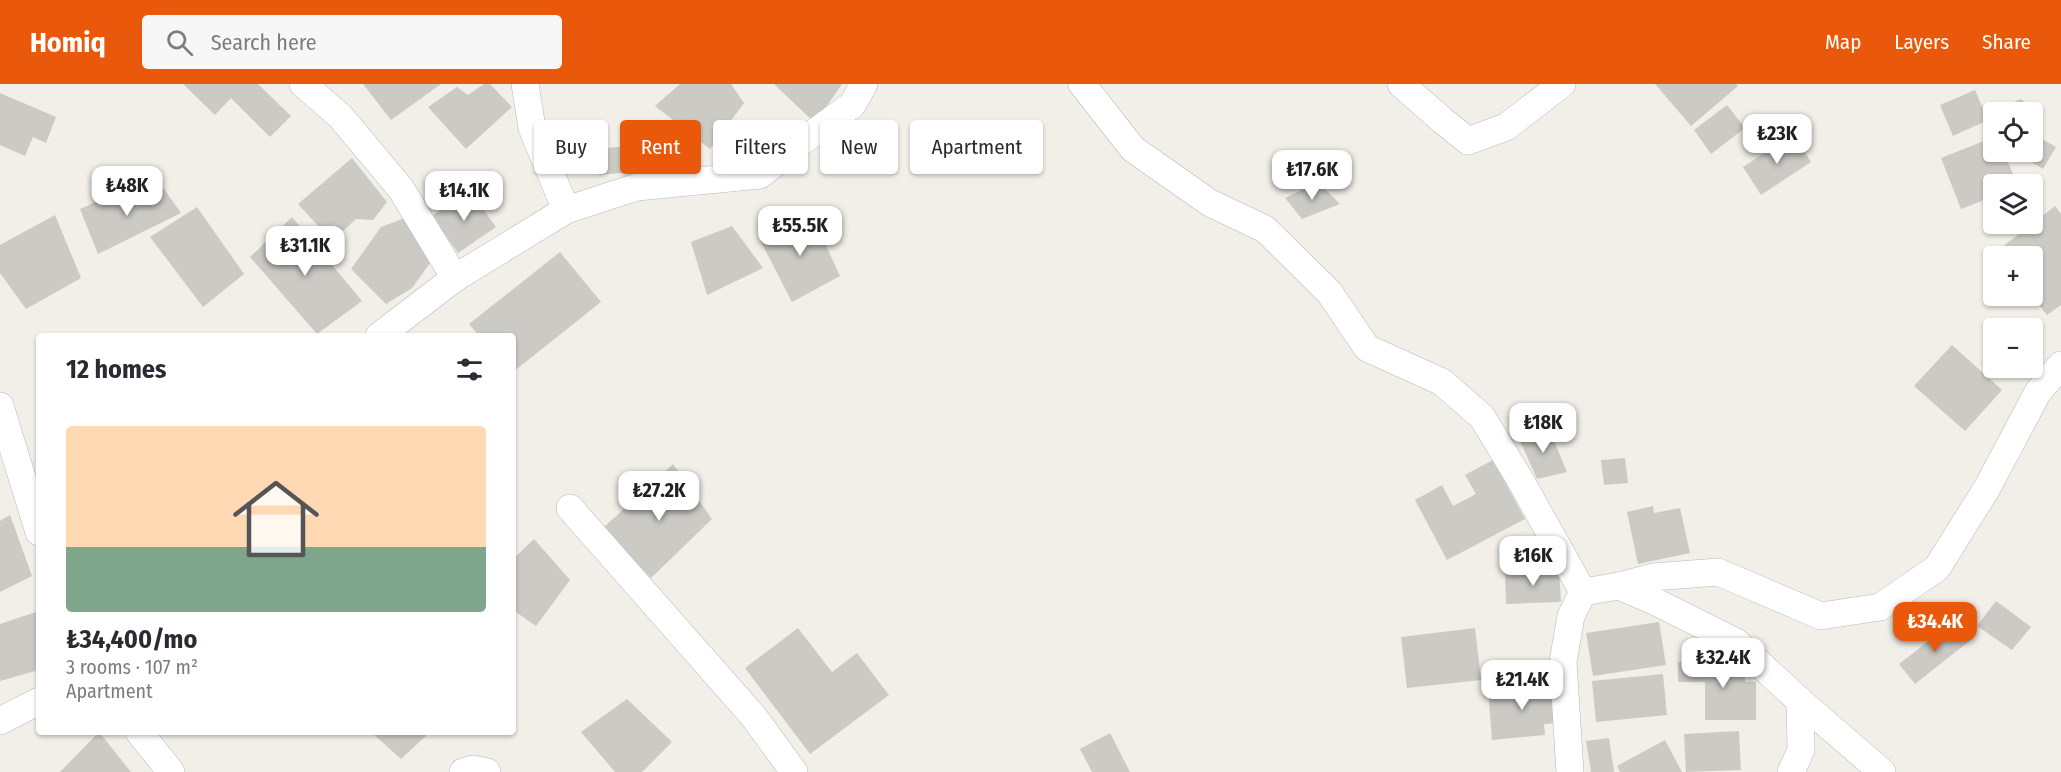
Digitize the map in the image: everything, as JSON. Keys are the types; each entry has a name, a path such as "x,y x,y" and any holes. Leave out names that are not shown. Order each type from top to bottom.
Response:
{"street":[{"path":"303,84 340,116 401,189 455,278"},
{"path":"525,84 532,128 566,210"},
{"path":"383,333 455,278 566,210 637,187 760,176 800,142 852,105 864,84"},
{"path":"1082,84 1133,149 1210,202 1265,229 1329,292 1366,348 1442,382 1482,417 1583,592"},
{"path":"1401,84 1468,141 1506,127 1562,84"},
{"path":"1583,592 1653,578 1718,572 1821,616 1880,607 1937,568 1987,488 2038,392 2061,365"},
{"path":"0,406 36,522"},
{"path":"570,508 754,717 794,772"},
{"path":"1618,586 1652,600 1736,642 1882,772"},
{"path":"1570,772 1563,662 1571,616 1583,592"},
{"path":"1791,772 1801,750 1800,701"},
{"path":"0,721 36,703"},
{"path":"141,735 171,772"},
{"path":"462,772 473,769 487,772"}],"building":[{"path":"183,84 258,84 291,116 270,137 231,98 215,115"},
{"path":"363,84 441,84 391,120"},
{"path":"484,84 490,84 512,107 466,149 428,107 457,87 468,95"},
{"path":"680,84 731,84 744,103 731,120 713,120 713,145 710,149 701,142 701,120 673,120 655,106"},
{"path":"774,84 842,84 815,123"},
{"path":"1655,84 1736,84 1738,86 1691,126"},
{"path":"1975,90 1983,108 1983,122 1953,136 1940,105"},
{"path":"0,93 56,117 46,143 33,137 25,156 0,145"},
{"path":"1727,105 1745,128 1711,154 1694,130"},
{"path":"1793,134 1811,162 1761,195 1743,167"},
{"path":"2043,140 2056,147 2043,169 2032,162 2043,162"},
{"path":"1983,141 1983,162 2008,162 2013,174 1983,174 1983,200 1961,209 1941,158"},
{"path":"620,147 620,173 599,175 608,174 608,148"},
{"path":"352,158 387,202 373,220 356,219 332,241 298,204"},
{"path":"1318,182 1340,204 1302,219 1285,198"},
{"path":"161,185 181,213 98,254 80,209 120,191 127,201"},
{"path":"469,190 496,227 458,253 432,216"},
{"path":"2055,206 2061,214 2061,305 2047,315 2040,306 2043,306 2043,246 2003,246 2019,234 2043,234 2043,215"},
{"path":"197,207 244,274 203,307 150,237"},
{"path":"810,211 840,276 792,302 760,240"},
{"path":"55,215 81,278 26,309 0,273 0,245"},
{"path":"292,217 362,301 316,333 250,257"},
{"path":"405,218 433,259 412,288 386,304 351,269 381,227"},
{"path":"732,226 763,268 707,295 691,242"},
{"path":"560,252 601,302 516,370 516,333 476,333 469,324"},
{"path":"1952,345 1983,373 1983,378 1989,378 2002,390 1965,431 1914,386"},
{"path":"1549,429 1567,472 1537,479 1519,438"},
{"path":"1625,458 1628,483 1604,485 1601,460"},
{"path":"1493,460 1525,519 1447,560 1415,500 1442,485 1453,506 1476,494 1465,475"},
{"path":"673,464 712,519 651,578 603,528"},
{"path":"1653,506 1654,513 1680,508 1690,553 1638,564 1627,512"},
{"path":"10,515 32,576 0,592 0,521"},
{"path":"534,539 570,580 536,626 516,612 516,556"},
{"path":"1559,569 1561,602 1506,604 1505,571"},
{"path":"1996,601 2031,627 2012,650 1977,626"},
{"path":"36,612 36,671 0,681 0,624"},
{"path":"1659,622 1666,665 1593,676 1586,633"},
{"path":"1952,623 1973,638 1915,684 1899,664"},
{"path":"798,628 832,672 857,653 889,695 810,754 745,668"},
{"path":"1475,628 1481,680 1407,688 1401,637"},
{"path":"1678,662 1745,662 1745,682 1756,682 1756,720 1705,720 1705,682 1678,682"},
{"path":"1663,674 1667,715 1596,722 1592,681"},
{"path":"1555,683 1559,723 1544,724 1545,735 1492,740 1488,689"},
{"path":"627,699 672,742 642,772 615,772 581,732"},
{"path":"1739,731 1741,770 1686,772 1684,734"},
{"path":"1110,733 1130,772 1092,772 1080,749"},
{"path":"96,735 101,735 131,772 60,772"},
{"path":"374,735 427,735 401,759"},
{"path":"1609,738 1614,772 1591,772 1586,741"},
{"path":"1665,740 1682,772 1620,772 1617,766"}]}
